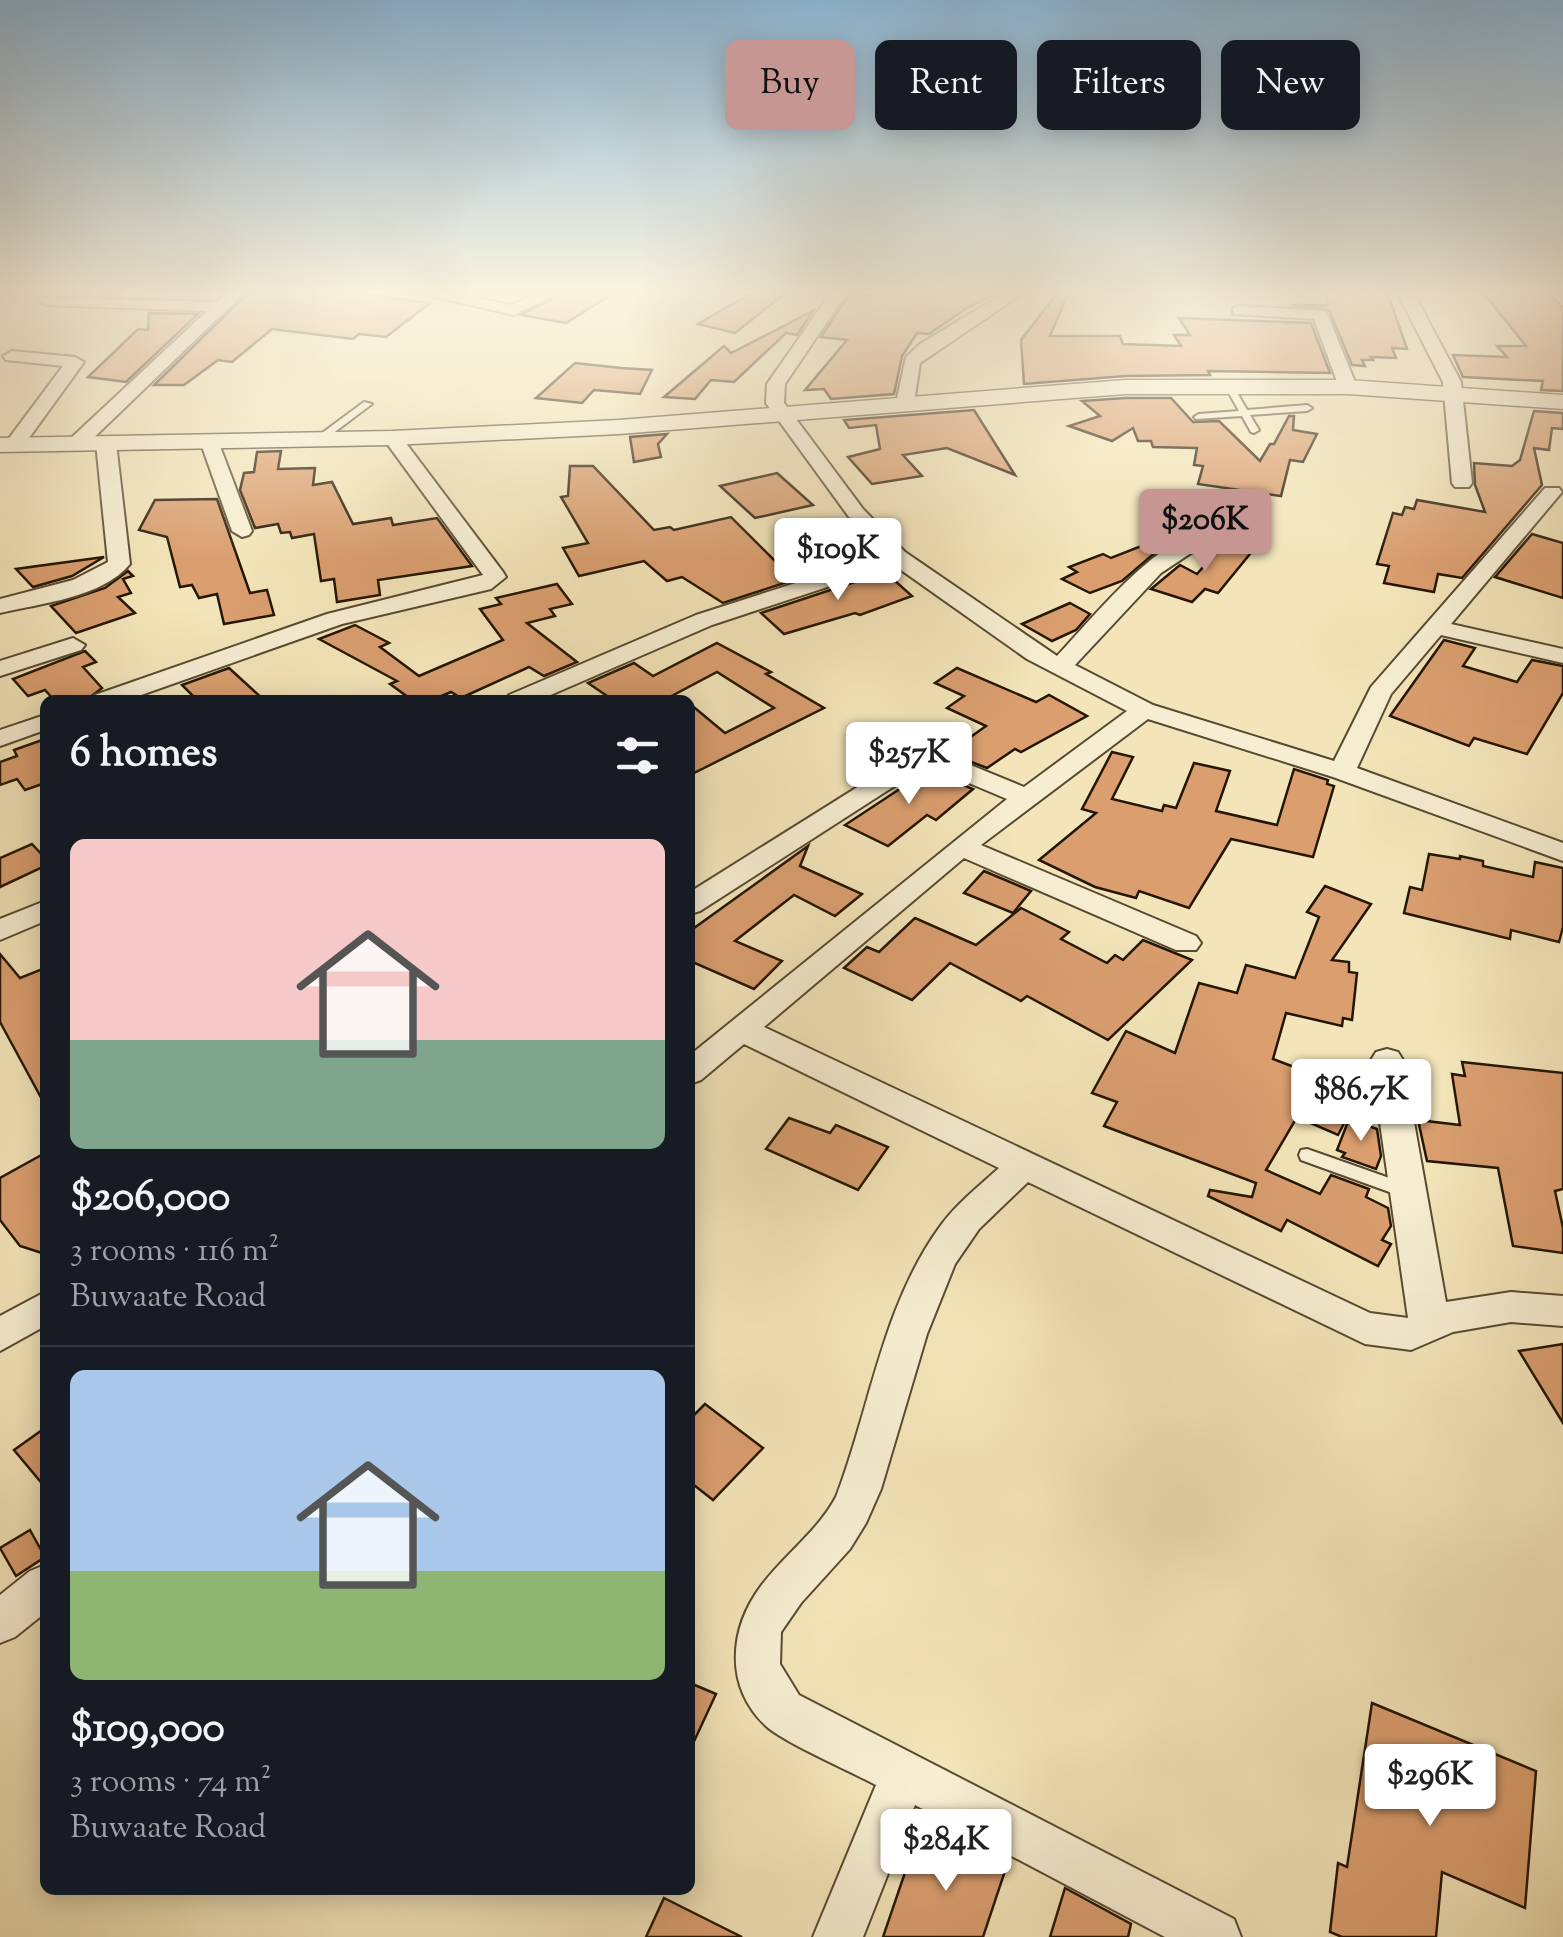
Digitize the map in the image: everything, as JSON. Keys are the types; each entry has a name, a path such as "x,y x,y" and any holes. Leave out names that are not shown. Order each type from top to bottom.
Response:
{"street":[{"path":"7,445 58,381"},
{"path":"76,444 142,381"},
{"path":"778,381 773,394 782,417 856,512 897,557 982,619 1060,667 1144,710 1342,772 1563,854"},
{"path":"906,403 909,381"},
{"path":"1346,381 1348,387"},
{"path":"1448,381 1454,393 1462,482"},
{"path":"7,445 392,438 782,417 1078,389 1348,387 1563,402"},
{"path":"118,695 310,626 482,584 495,577 392,438"},
{"path":"209,441 242,531"},
{"path":"0,606 96,578 119,564 106,443"},
{"path":"1342,772 1380,692 1552,492"},
{"path":"1060,667 1153,568 1196,541"},
{"path":"530,695 704,620 897,557"},
{"path":"1436,626 1563,656"},
{"path":"0,669 72,644"},
{"path":"695,1068 961,847 1144,710"},
{"path":"0,738 40,724"},
{"path":"695,902 916,761 942,762 1024,797"},
{"path":"961,847 1186,943"},
{"path":"0,930 40,912"},
{"path":"742,1030 1365,1328 1410,1334 1447,1317 1510,1307 1563,1312"},
{"path":"1387,1060 1432,1324"},
{"path":"1025,1164 949,1241 921,1302 875,1435 865,1477 846,1520 818,1559 783,1589 757,1637 758,1675 783,1711 1216,1937"},
{"path":"0,1335 40,1310"},
{"path":"0,1622 40,1590"},
{"path":"838,1937 904,1774"}],"lane":[{"path":"1228,386 1254,430"},
{"path":"320,438 368,404"},
{"path":"1198,418 1306,408"},
{"path":"1307,1155 1410,1192"}],"building":[{"path":"158,381 189,381 184,385 154,385"},
{"path":"555,381 646,381 640,394 594,390 582,403 536,398"},
{"path":"682,381 710,381 695,399 664,397"},
{"path":"812,381 897,381 894,394 831,399 824,389 805,390"},
{"path":"1543,381 1563,381 1563,391 1541,390"},
{"path":"1171,398 1193,422 1219,421 1260,461 1289,416 1294,416 1293,430 1317,434 1303,462 1290,460 1281,496 1198,484 1203,466 1194,465 1197,448 1153,447 1151,441 1138,441 1133,428 1112,441 1069,426 1100,416 1082,401"},
{"path":"974,410 1015,475 947,448 903,455 922,476 872,484 848,457 880,449 876,425 849,428 844,420"},
{"path":"1534,411 1563,413 1563,429 1552,428 1549,450 1534,448 1542,485 1462,578 1438,574 1434,592 1384,583 1389,566 1377,564 1393,513 1402,515 1405,507 1414,509 1417,500 1485,512 1475,485 1474,463 1512,466 1520,460"},
{"path":"667,434 658,444 661,457 634,462 630,437"},
{"path":"281,451 278,469 315,468 313,485 332,482 353,524 391,518 393,525 437,518 472,566 378,580 380,595 337,602 334,579 321,581 314,534 292,538 290,532 281,533 278,524 255,528 240,490 244,473 254,472 257,452"},
{"path":"570,466 593,466 654,530 674,530 731,517 774,560 793,553 808,562 855,545 867,556 723,603 682,577 667,581 644,561 579,576 563,548 588,543 561,497 568,496"},
{"path":"777,473 813,505 755,518 720,486"},
{"path":"217,499 250,593 267,590 274,615 224,624 217,594 199,598 192,585 180,587 167,537 139,530 155,500"},
{"path":"1532,534 1563,543 1563,598 1495,577"},
{"path":"1225,542 1254,549 1218,593 1205,589 1192,602 1151,589 1180,565 1197,574"},
{"path":"1144,545 1156,552 1122,581 1090,593 1062,579 1077,572 1069,567 1103,554 1111,558"},
{"path":"104,557 72,576 33,587 16,569"},
{"path":"128,571 133,576 123,579 131,593 118,597 135,613 76,633 51,606 105,588"},
{"path":"885,572 912,596 860,615 855,613 784,634 761,613"},
{"path":"557,584 572,604 550,609 555,616 527,623 577,662 544,676 529,667 468,695 405,695 390,684 397,681 319,639 355,625 389,643 380,647 419,676 503,640 480,609 501,604 496,598"},
{"path":"1070,603 1090,614 1076,630 1052,641 1022,624"},
{"path":"1444,640 1475,648 1463,666 1517,682 1532,660 1563,666 1563,693 1527,754 1474,738 1469,746 1390,716"},
{"path":"717,643 771,672 766,674 824,708 695,772 695,708 725,733 774,708 717,672 673,695 606,695 588,683 634,663 653,676"},
{"path":"85,651 96,662 83,667 102,688 93,695 50,695 45,690 28,696 13,679"},
{"path":"229,668 259,695 192,695 182,685"},
{"path":"957,668 1036,702 1049,695 1087,716 1021,752 1015,749 987,768 948,753 986,726 947,708 964,696 935,683"},
{"path":"40,741 40,785 25,790 17,779 0,785 0,762 17,756 14,750"},
{"path":"1112,752 1133,757 1112,799 1162,811 1164,805 1176,808 1194,763 1230,771 1216,811 1277,825 1294,769 1328,780 1327,784 1334,786 1313,857 1231,839 1189,908 1139,891 1136,898 1095,887 1039,860 1096,813 1082,809"},
{"path":"924,773 937,774 973,789 936,820 927,815 888,846 845,825"},
{"path":"32,844 40,853 40,868 0,887 0,858"},
{"path":"808,846 800,866 862,894 835,916 794,895 735,941 782,961 754,989 695,963 695,927"},
{"path":"1429,854 1483,861 1483,866 1533,877 1535,862 1563,868 1563,927 1559,942 1511,930 1510,939 1404,913 1410,887 1422,890"},
{"path":"984,871 1031,891 1013,913 964,893"},
{"path":"1325,886 1371,904 1332,960 1349,962 1349,972 1357,973 1352,1020 1343,1018 1342,1026 1286,1013 1273,1059 1315,1075 1309,1087 1353,1106 1338,1135 1297,1117 1266,1170 1320,1194 1331,1175 1369,1189 1366,1197 1388,1208 1391,1226 1382,1240 1391,1244 1378,1266 1287,1220 1281,1231 1208,1196 1210,1190 1252,1197 1256,1183 1104,1126 1117,1102 1092,1093 1126,1031 1175,1053 1199,983 1237,993 1246,965 1295,978 1319,917 1307,912"},
{"path":"1021,908 1069,932 1061,939 1107,963 1115,955 1123,960 1143,940 1192,960 1108,1040 1027,996 1021,1001 950,963 912,1000 844,968 867,947 879,952 915,918 976,945"},
{"path":"0,954 20,978 40,970 40,1096 0,1022"},
{"path":"1462,1062 1563,1073 1563,1189 1555,1191 1563,1228 1563,1253 1513,1246 1498,1168 1427,1161 1418,1120 1460,1125 1452,1074 1465,1076"},
{"path":"789,1118 830,1133 836,1125 888,1147 858,1190 766,1149"},
{"path":"1349,1119 1377,1129 1381,1156 1376,1169 1342,1157 1345,1153 1337,1150"},
{"path":"40,1156 40,1252 20,1246 0,1220 0,1178"},
{"path":"1563,1344 1563,1423 1519,1351"},
{"path":"705,1404 763,1448 713,1500 695,1486 695,1414"},
{"path":"40,1432 40,1481 14,1450"},
{"path":"30,1530 40,1548 40,1560 16,1576 0,1548"},
{"path":"695,1685 716,1694 695,1739"},
{"path":"1372,1703 1536,1771 1525,1908 1442,1872 1436,1937 1342,1937 1330,1932 1338,1863 1347,1867"},
{"path":"939,1834 1006,1868 983,1937 883,1937 912,1852 929,1860"},
{"path":"1065,1888 1131,1924 1128,1937 1050,1937"},
{"path":"664,1898 742,1937 646,1937"}]}
